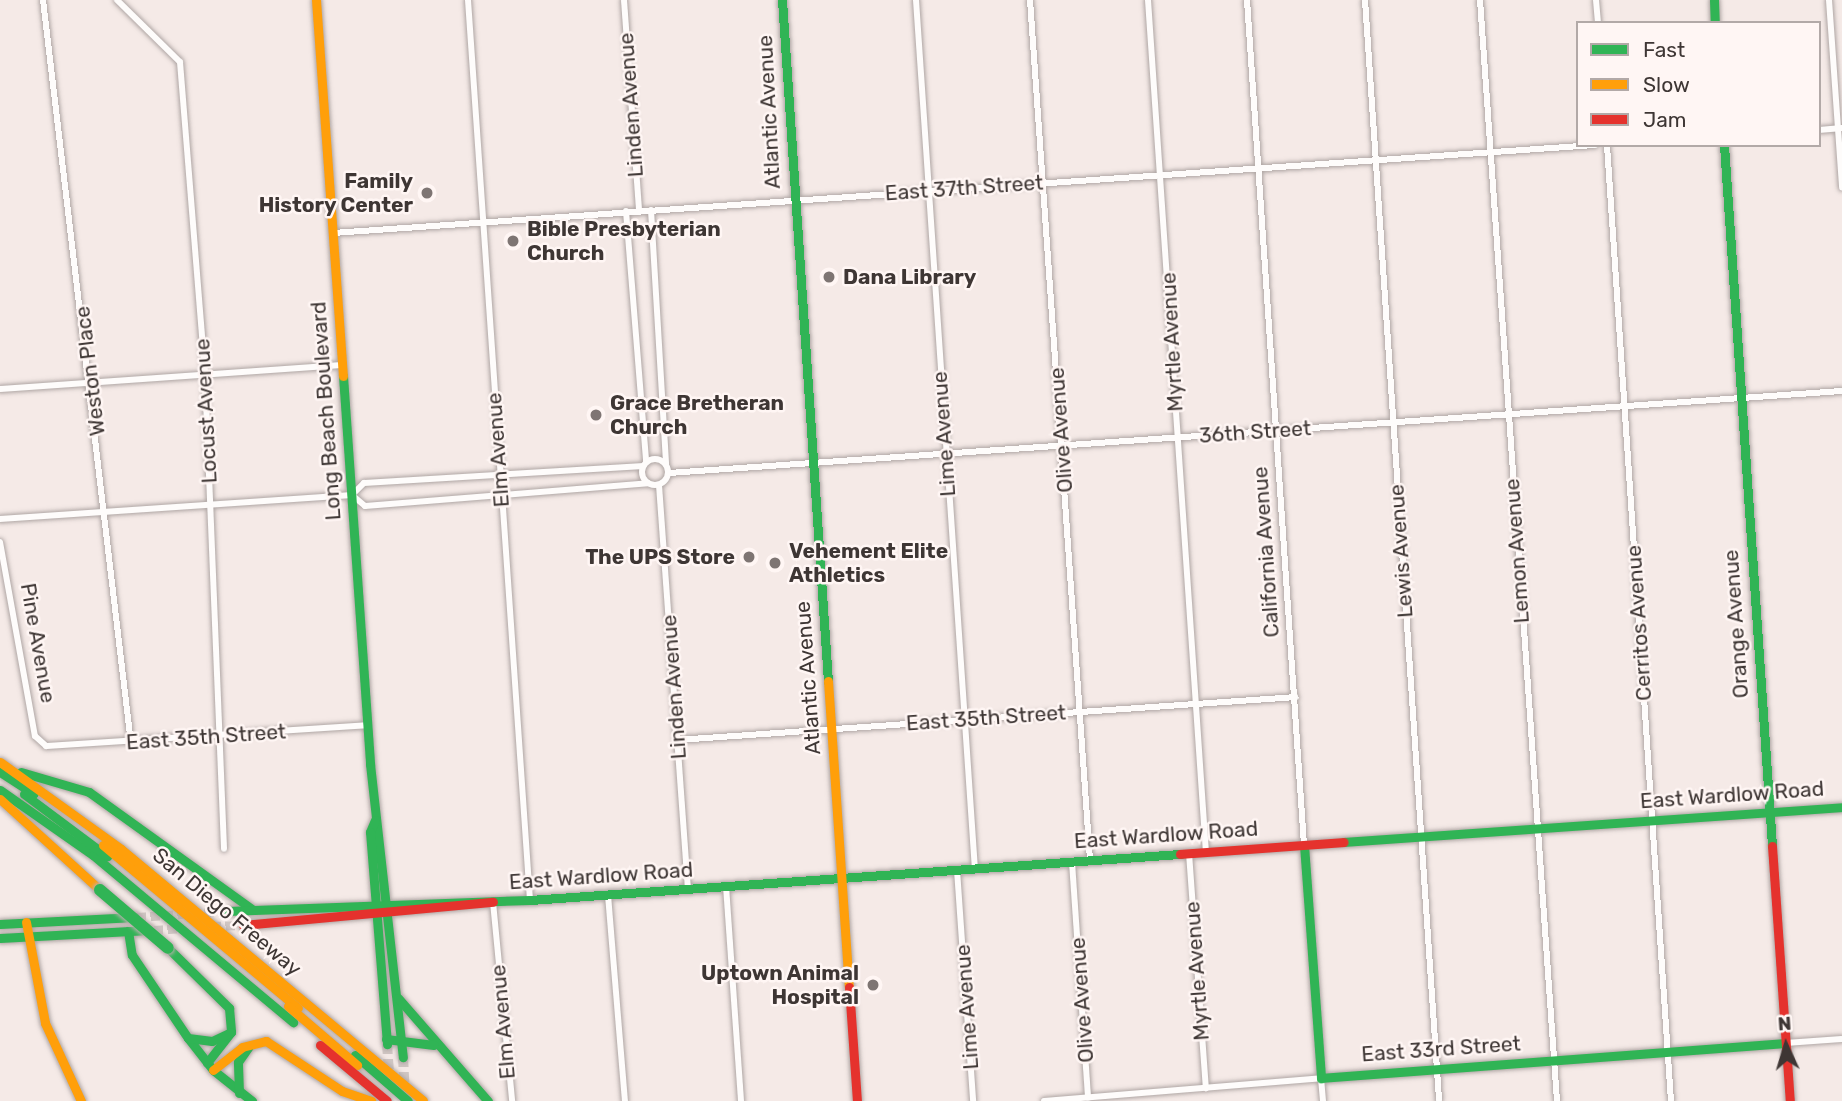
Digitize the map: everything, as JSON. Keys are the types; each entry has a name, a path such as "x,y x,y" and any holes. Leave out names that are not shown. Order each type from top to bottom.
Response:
{"main road":[{"name":"Long Beach Boulevard","path":"316,0 382,909 386,1042 401,1038"},
{"name":"Atlantic Avenue","path":"782,0 857,1101"},
{"path":"1714,0 1715,21"},
{"name":"Orange Avenue","path":"1724,147 1790,1101"},
{"name":"San Diego Freeway","path":"0,762 121,849 423,1101"},
{"path":"14,770 68,780 89,792 253,909"},
{"path":"0,772 99,841 408,1101"},
{"path":"0,778 125,870 401,1101"},
{"name":"San Diego Freeway","path":"0,790 93,855 387,1101"},
{"path":"0,799 223,999 231,1032 210,1066"},
{"name":"East Wardlow Road","path":"243,925 382,909 842,879 1842,807"},
{"name":"California Avenue","path":"1304,845 1321,1078"},
{"name":"Long Beach Boulevard","path":"382,909 398,998 402,1057"},
{"name":"East Wardlow Road","path":"227,911 382,909"},
{"path":"0,924 137,916"},
{"path":"26,922 45,1023 81,1101"},
{"path":"0,938 154,930"},
{"path":"128,931 132,955 188,1038 210,1066 239,1093 252,1101"},
{"path":"398,998 488,1101"},
{"path":"188,1038 212,1041 231,1032"},
{"path":"401,1038 441,1049"},
{"path":"210,1066 254,1041 274,1044 342,1091 371,1101"},
{"path":"239,1093 238,1062 254,1041"},
{"name":"East 33rd Street","path":"1321,1078 1786,1043"}],"street":[{"name":"Weston Place","path":"43,0 92,383 131,743"},
{"name":"Locust Avenue","path":"117,0 180,62 205,374 224,849"},
{"name":"Elm Avenue","path":"468,0 530,900"},
{"name":"Linden Avenue","path":"624,0 639,210"},
{"name":"Lime Avenue","path":"915,0 944,453 966,719 975,869"},
{"name":"Olive Avenue","path":"1030,0 1082,711 1090,860"},
{"name":"Myrtle Avenue","path":"1148,0 1206,852"},
{"name":"California Avenue","path":"1247,0 1304,845"},
{"name":"Lewis Avenue","path":"1365,0 1439,1101"},
{"name":"Lemon Avenue","path":"1480,0 1557,1101"},
{"path":"1596,0 1598,21"},
{"path":"1829,0 1840,128 1842,188"},
{"path":"1821,130 1840,128"},
{"name":"East 37th Street","path":"333,233 1576,146"},
{"name":"Cerritos Avenue","path":"1607,147 1671,1101"},
{"path":"352,495 365,506 501,498 648,483 659,485 668,473 651,210"},
{"path":"626,211 648,483"},
{"path":"0,389 342,365"},
{"name":"36th Street","path":"668,473 1842,391"},
{"path":"0,519 352,495 364,483 666,464"},
{"name":"Linden Avenue","path":"659,485 688,889"},
{"name":"Pine Avenue","path":"0,542 35,736 46,746"},
{"name":"East 35th Street","path":"677,740 1296,697"},
{"name":"East 35th Street","path":"46,746 131,743 367,725"},
{"name":"Myrtle Avenue","path":"1189,853 1206,1088"},
{"name":"Olive Avenue","path":"1072,862 1088,1097"},
{"name":"Lime Avenue","path":"957,870 973,1101"},
{"path":"726,886 741,1101"},
{"path":"608,895 625,1101"},
{"name":"Elm Avenue","path":"493,902 512,1101"},
{"name":"East 33rd Street","path":"1786,1043 1842,1039"},
{"name":"California Avenue","path":"1321,1078 1323,1101"},
{"name":"East 33rd Street","path":"1044,1101 1321,1078"}],"tunnel":[{"path":"137,917 227,911"},
{"path":"212,926 243,925"},
{"path":"154,930 184,928"},
{"path":"387,1044 389,1076"},
{"path":"403,1057 405,1091"}],"traffic: fast":[{"path":"782,0 828,681"},
{"path":"1714,0 1715,21"},
{"path":"1724,147 1772,846"},
{"path":"343,376 370,764 403,1057"},
{"path":"0,772 34,794"},
{"path":"21,772 89,792 253,910"},
{"path":"0,790 93,855 293,1022"},
{"path":"24,794 107,856"},
{"path":"1344,842 1842,807"},
{"path":"375,820 370,832 387,1044"},
{"path":"1304,845 1321,1078 1785,1043"},
{"path":"227,911 530,900 1180,854"},
{"path":"100,890 168,948"},
{"path":"0,924 135,917"},
{"path":"0,938 149,930"},
{"path":"128,931 132,955 188,1038 213,1070 252,1101"},
{"path":"168,948 229,1008 231,1032 207,1063"},
{"path":"398,998 488,1101"},
{"path":"188,1038 212,1041 231,1032"},
{"path":"386,1039 434,1045"},
{"path":"239,1093 238,1062 249,1046"},
{"path":"355,1055 408,1101"}],"traffic: slow":[{"path":"316,0 343,376"},
{"path":"828,681 849,987"},
{"path":"0,762 121,849 423,1101"},
{"path":"0,799 100,890"},
{"path":"103,845 298,1008"},
{"path":"26,922 45,1023 81,1101"},
{"path":"288,1006 357,1065"},
{"path":"213,1070 242,1047 266,1041 342,1091 371,1101"}],"traffic: jam":[{"path":"1180,854 1344,842"},
{"path":"1772,846 1790,1101"},
{"path":"243,925 493,902"},
{"path":"849,987 857,1101"},
{"path":"320,1045 387,1101"}],"place":[{"name":"Family History Center","path":"427,193"},
{"name":"Bible Presbyterian Church","path":"513,241"},
{"name":"Dana Library","path":"829,277"},
{"name":"Grace Bretheran Church","path":"596,415"},
{"name":"The UPS Store","path":"749,557"},
{"name":"Vehement Elite Athletics","path":"775,563"},
{"name":"Uptown Animal Hospital","path":"873,985"}]}
